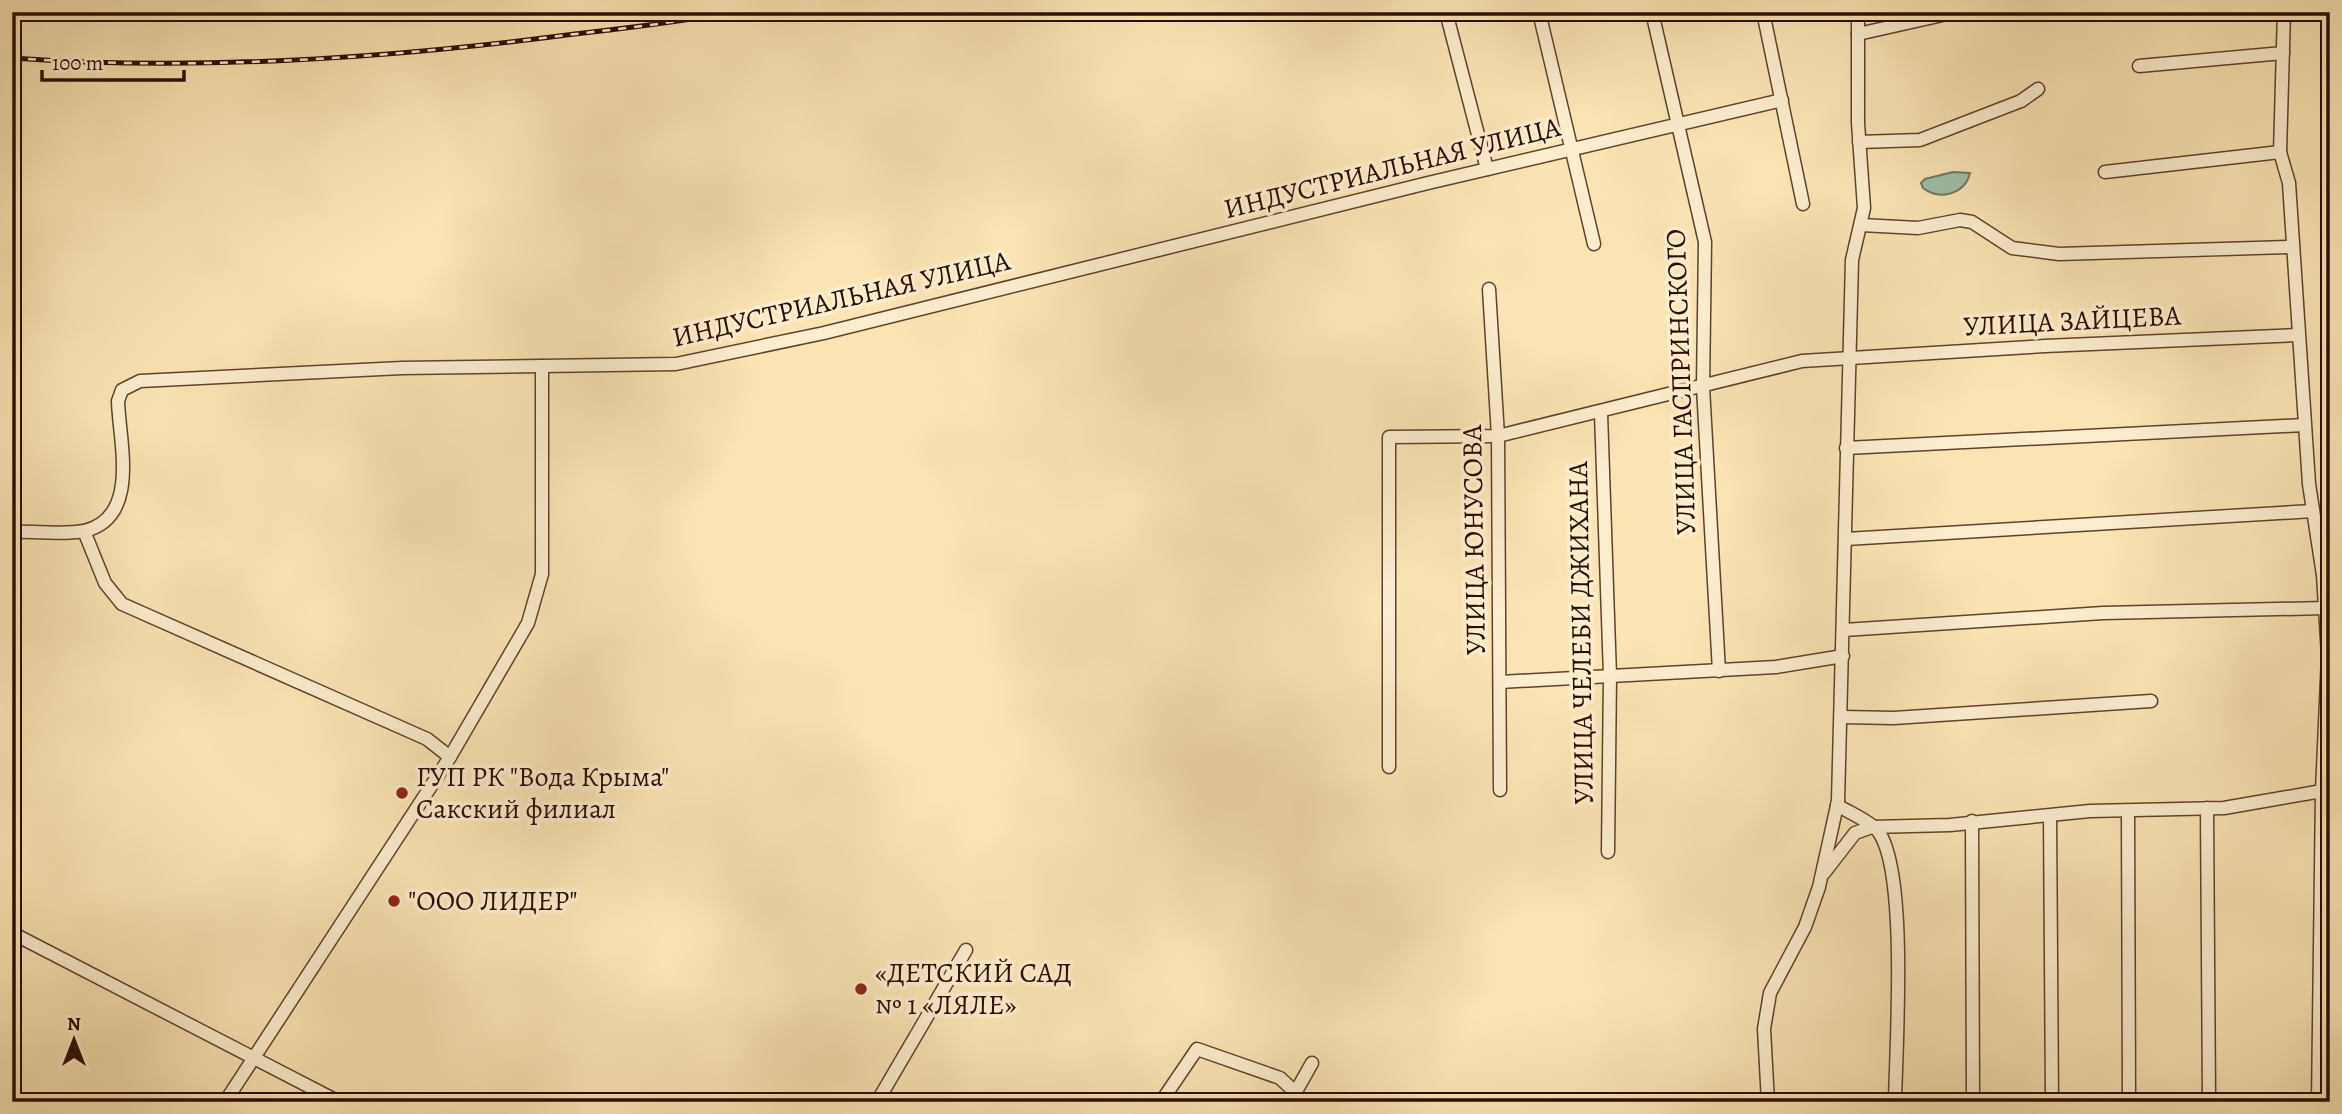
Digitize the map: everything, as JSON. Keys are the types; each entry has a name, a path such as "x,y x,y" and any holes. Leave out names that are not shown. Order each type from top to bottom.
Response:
{"street":[{"path":"1539,12 1594,244"},
{"name":"УЛИЦА ГАСПРИНСКОГО","path":"1652,12 1705,242 1703,387 1719,671"},
{"path":"1763,12 1803,204"},
{"path":"1768,1102 1765,1029 1770,993 1805,927 1820,879 1837,806 1842,717 1852,260 1864,208 1859,142 1858,12"},
{"path":"1858,34 1956,12"},
{"path":"2284,12 2280,152 2289,183 2304,425 2328,656 2322,791 2318,1102"},
{"path":"1450,13 1487,169"},
{"path":"2139,66 2283,53"},
{"path":"1859,142 1920,140 2021,101 2038,89"},
{"name":"ИНДУСТРИАЛЬНАЯ УЛИЦА","path":"84,531 102,522 115,508 123,486 118,401 122,390 130,384 226,374 677,364 824,333 1487,169 1782,100"},
{"path":"2105,172 2280,152"},
{"path":"1861,225 1918,228 1960,220 1972,222 2012,248 2059,254 2292,247"},
{"name":"УЛИЦА ЮНУСОВА","path":"1489,289 1498,436 1500,790"},
{"name":"УЛИЦА ЗАЙЦЕВА","path":"1389,768 1389,437 1498,436 1601,413 1783,364 1850,357 2297,335"},
{"path":"225,1102 450,757 528,623 542,574 542,366"},
{"name":"УЛИЦА ЧЕЛЕБИ ДЖИХАНА","path":"1601,413 1610,676 1608,852"},
{"path":"1846,448 2304,425"},
{"path":"1846,539 2313,511"},
{"path":"12,532 84,531 105,583 122,604 427,739 450,757"},
{"path":"1844,629 2103,613 2325,608"},
{"path":"1500,682 1804,665 1843,656"},
{"path":"1842,717 1894,718 2151,701"},
{"path":"1820,879 1855,833 1872,827 1950,825 2091,811 2207,808 2322,791"},
{"path":"1837,806 1878,830 1894,874 1897,917 1895,1102"},
{"path":"2207,808 2208,1102"},
{"path":"2128,812 2129,1102"},
{"path":"2050,817 2052,1102"},
{"path":"1972,821 1973,1102"},
{"path":"12,933 339,1102"},
{"path":"877,1102 966,950"},
{"path":"1161,1102 1197,1049 1280,1078 1292,1097 1312,1063"}],"shaded area":[{"path":"1953,172 1970,173 1963,186 1957,190 1944,195 1923,188 1921,183 1925,179"}],"railway":[{"path":"12,58 80,62 218,63 355,56 646,26 733,12"}],"place":[{"name":"ГУП РК \"Вода Крыма\" Сакский филиал","path":"402,793"},
{"name":"\"ООО ЛИДЕР\"","path":"394,901"},
{"name":"«ДЕТСКИЙ САД № 1 «ЛЯЛЕ»","path":"861,989"}]}
